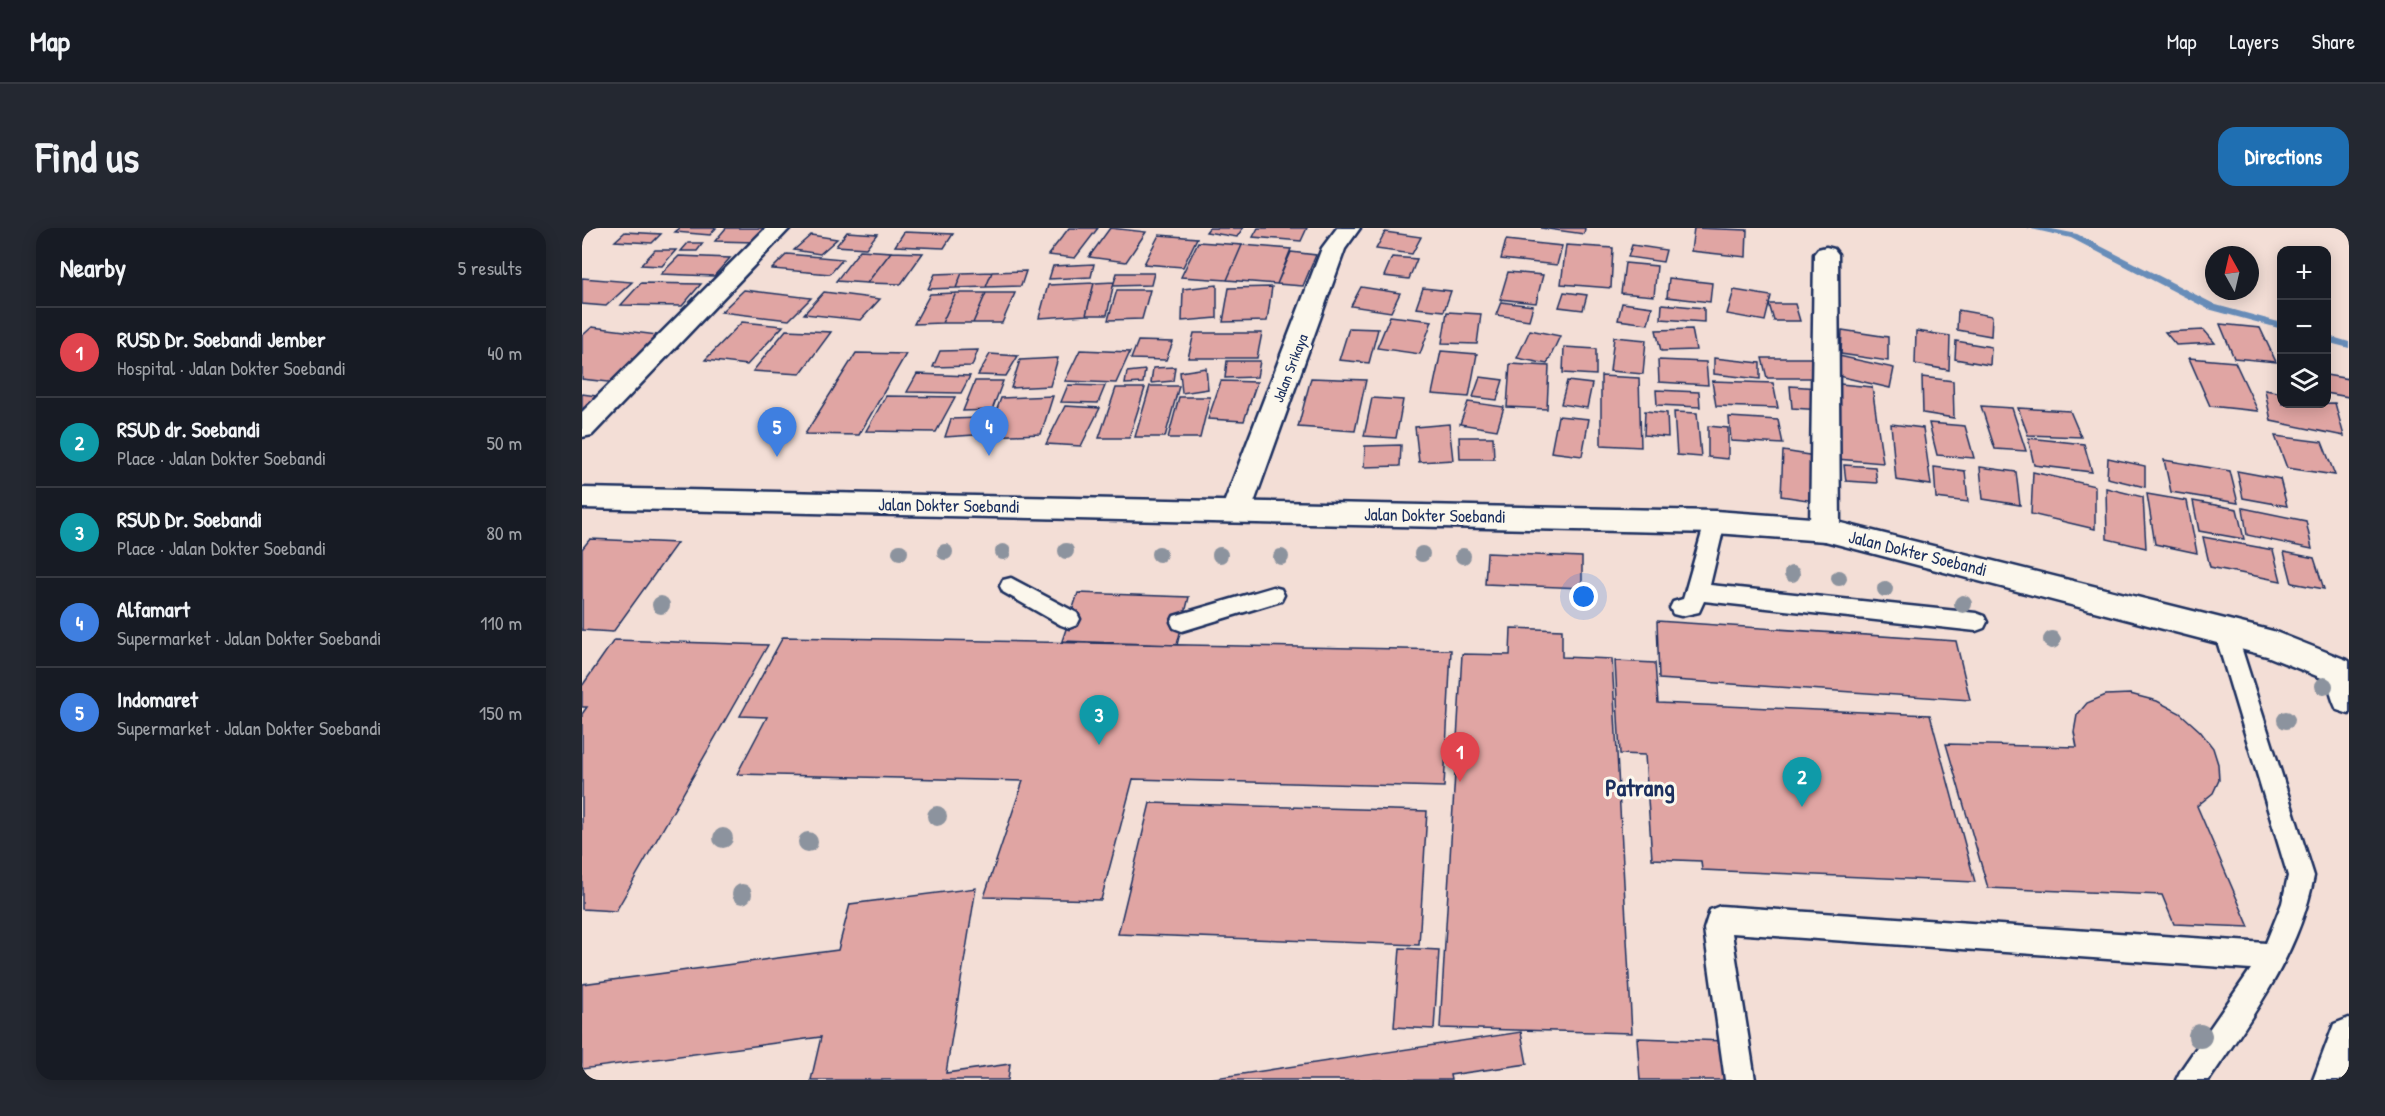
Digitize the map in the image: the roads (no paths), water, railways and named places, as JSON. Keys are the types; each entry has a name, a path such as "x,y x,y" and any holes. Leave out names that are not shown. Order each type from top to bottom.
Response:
{"main road":[{"path":"582,428 736,269 780,228"},
{"name":"Jalan Srikaya","path":"1236,511 1334,248 1349,228"},
{"path":"1825,530 1826,254"},
{"name":"Jalan Dokter Soebandi","path":"582,498 1715,522 1825,530 2273,644 2348,675"},
{"path":"2335,1080 2349,1039"}],"lane":[{"path":"1681,608 1691,606 1697,592 1715,522"},
{"path":"1011,586 1069,618"},
{"path":"1697,592 1976,622"},
{"path":"1182,622 1272,595"},
{"path":"2191,1080 2274,957 2300,891 2301,876 2225,631"},
{"path":"1740,1080 1718,929 1720,920 2274,957"}],"waterway":[{"path":"2032,228 2074,236 2212,307 2277,325"},
{"path":"2331,340 2349,345"}],"place":[{"name":"Alfamart","path":"989,456"},
{"name":"Indomaret","path":"777,457"},
{"name":"RSUD Dr. Soebandi","path":"1099,745"},
{"name":"RUSD Dr. Soebandi Jember","path":"1460,782"},
{"name":"RSUD dr. Soebandi","path":"1802,807"}],"district":[{"name":"Patrang","path":"1640,787"}]}
